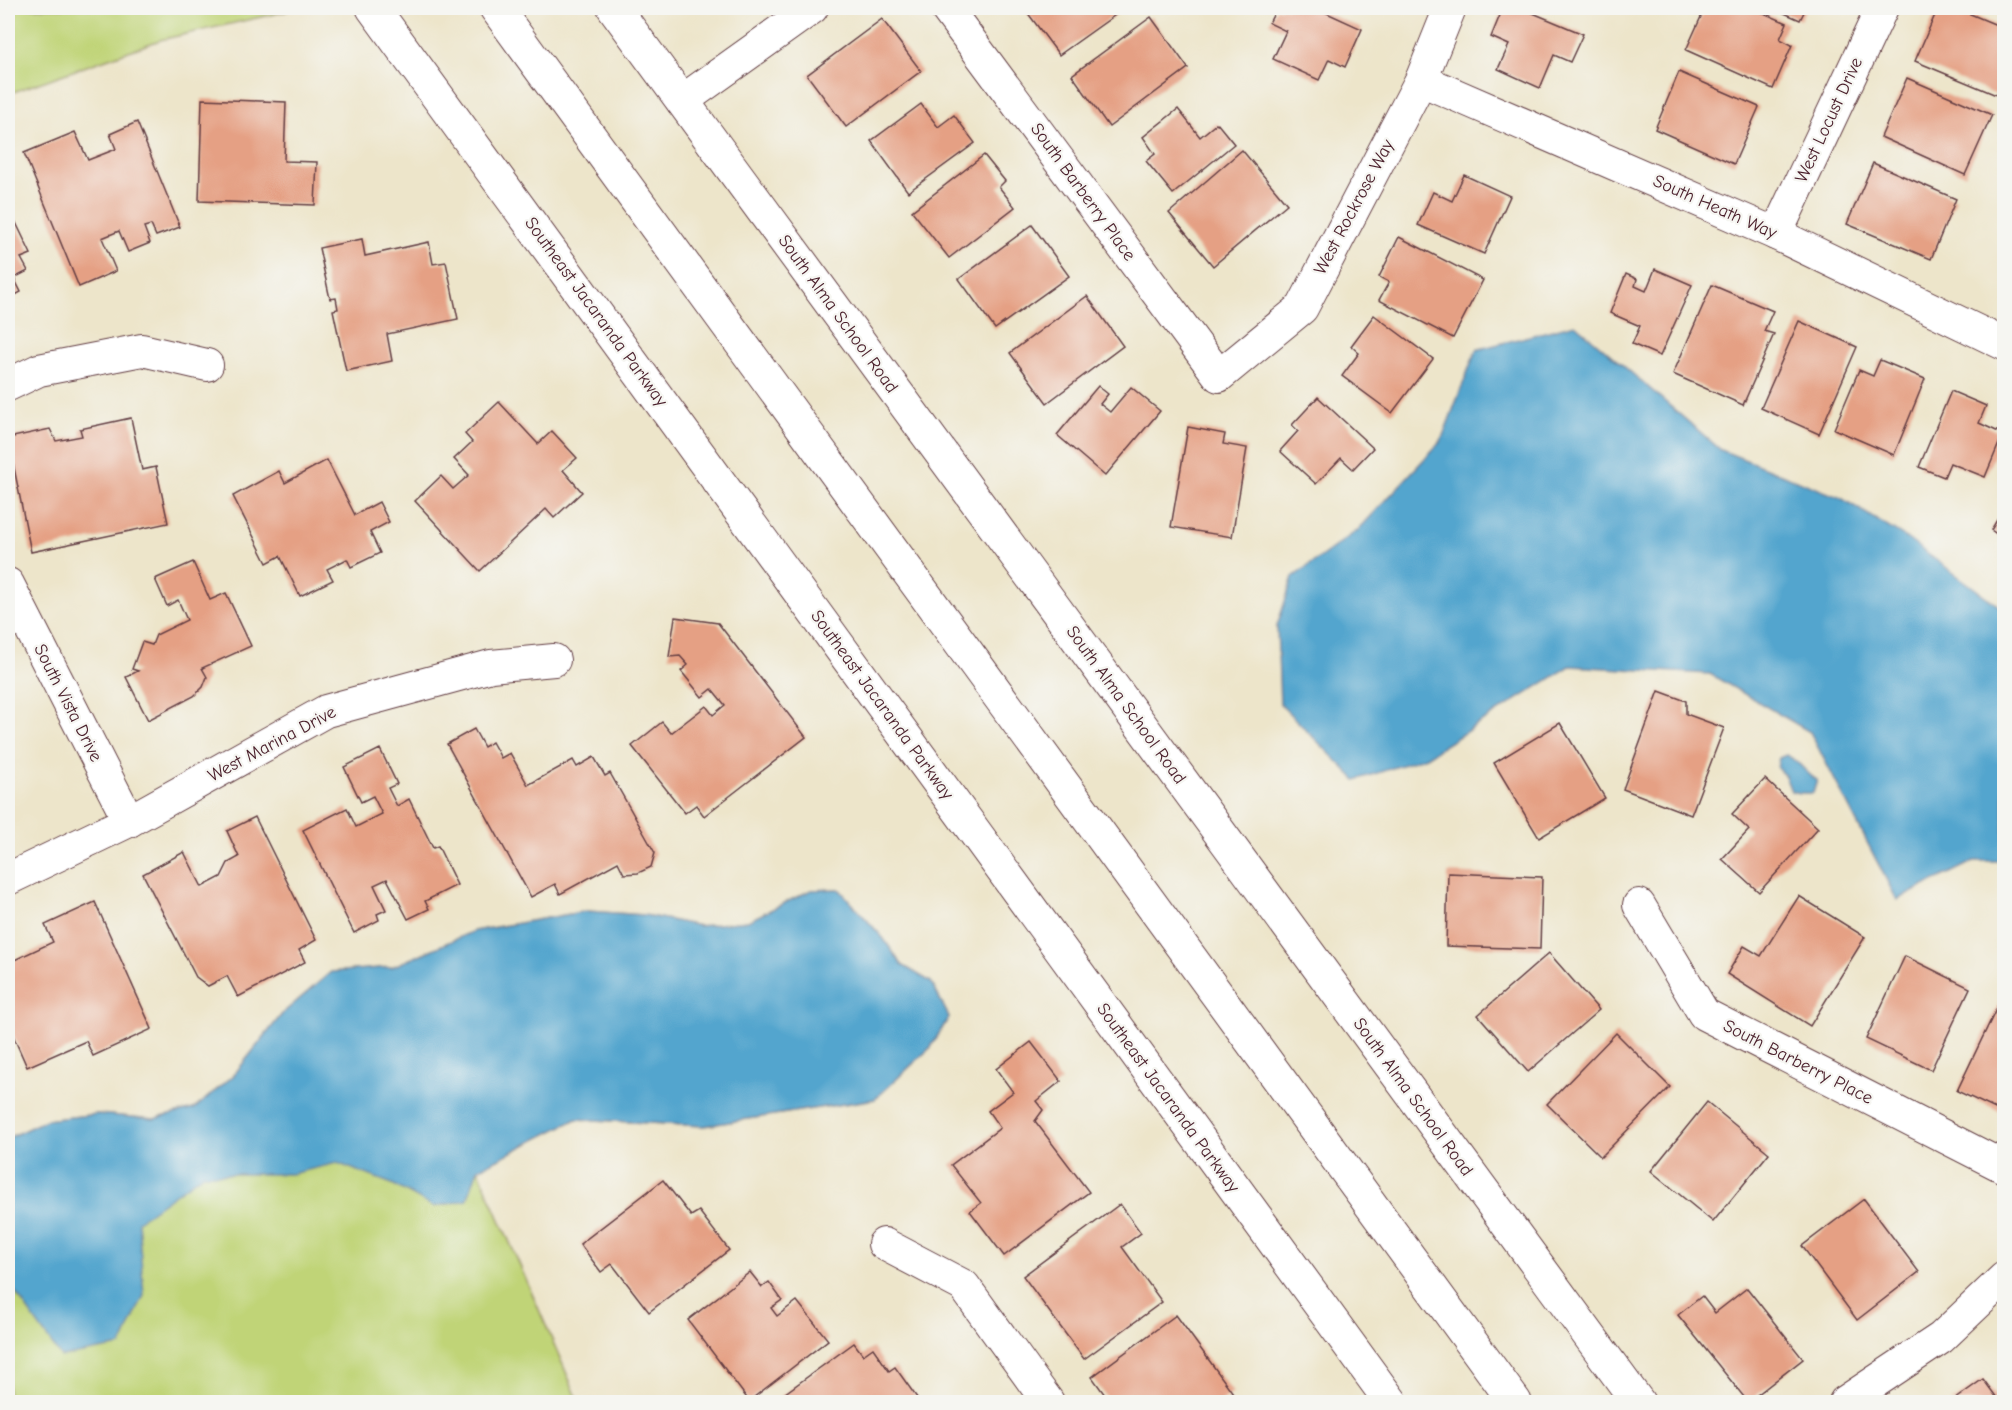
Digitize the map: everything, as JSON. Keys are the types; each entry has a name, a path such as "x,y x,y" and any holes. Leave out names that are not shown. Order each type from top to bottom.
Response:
{"main road":[{"name":"Southeast Jacaranda Parkway","path":"373,8 1391,1402"},
{"path":"496,8 1515,1402"},
{"name":"South Alma School Road","path":"614,8 1638,1402"}],"street":[{"path":"682,101 812,8"},
{"name":"South Barberry Place","path":"946,8 1219,376"},
{"name":"West Rockrose Way","path":"1219,376 1302,308 1421,80 1450,8"},
{"name":"West Locust Drive","path":"1776,234 1882,8"},
{"name":"South Heath Way","path":"1421,80 1776,234 2004,344"},
{"path":"8,385 39,370 142,350 207,365"},
{"name":"South Vista Drive","path":"8,584 129,821"},
{"name":"West Marina Drive","path":"8,879 129,821 326,711 490,666 554,660"},
{"name":"South Barberry Place","path":"1639,905 1704,1014 2004,1167"},
{"path":"884,1244 964,1286 1048,1402"},
{"path":"1845,1402 1941,1338 2004,1278"}],"green space":[{"path":"8,8 284,8 287,11 160,40 8,94"},
{"path":"839,889 883,938 902,965 931,982 949,1017 931,1047 875,1099 704,1126 576,1119 478,1169 579,1402 8,1402 8,1138 46,1120 98,1114 154,1119 194,1109 233,1076 283,1013 331,972 392,967 474,931 587,911 644,915 700,926 748,921 811,890"}],"water":[{"path":"1575,324 1721,450 1841,498 1906,538 2004,610 2004,861 1974,861 1897,900 1810,732 1710,674 1570,666 1426,757 1356,780 1280,704 1277,626 1293,577 1358,530 1441,441 1476,350"},
{"path":"1786,755 1817,780 1813,793 1791,791 1785,776 1777,768 1779,758"},
{"path":"839,889 883,938 902,965 931,982 949,1017 931,1047 875,1099 704,1126 576,1119 478,1169 467,1200 433,1207 392,1184 337,1163 291,1174 203,1174 138,1221 144,1295 121,1346 61,1357 8,1282 8,1138 46,1120 98,1114 154,1119 194,1109 233,1076 283,1013 331,972 392,967 474,931 587,911 644,915 700,926 748,921 811,890"}],"building":[{"path":"1024,8 1125,8 1059,55"},
{"path":"1277,8 1316,8 1362,29 1345,67 1329,59 1319,80 1273,59 1286,31 1269,23"},
{"path":"1503,8 1521,8 1583,34 1570,62 1554,55 1540,88 1498,69 1509,45 1491,37"},
{"path":"1705,8 1752,8 1787,23 1780,39 1792,45 1773,89 1686,50"},
{"path":"1773,8 1806,8 1800,20"},
{"path":"1938,8 1956,8 2004,28 2004,89 2001,97 1915,61"},
{"path":"1151,17 1188,68 1109,127 1072,75"},
{"path":"882,19 921,71 846,127 807,75"},
{"path":"1679,72 1759,107 1734,164 1655,129"},
{"path":"1907,78 1992,115 1965,175 1881,137"},
{"path":"202,99 286,102 284,161 317,162 315,205 199,201"},
{"path":"921,104 938,127 954,115 975,143 908,192 871,141"},
{"path":"1178,109 1200,137 1217,123 1234,144 1173,194 1146,161 1155,154 1143,137"},
{"path":"137,122 180,227 156,236 151,225 144,227 150,243 128,252 119,231 102,238 116,271 79,287 24,153 75,132 88,160 116,149 110,134"},
{"path":"1242,150 1287,204 1213,266 1169,213"},
{"path":"984,155 1005,181 999,187 1015,207 949,258 912,211"},
{"path":"1873,163 1956,199 1931,259 1847,224"},
{"path":"1464,175 1510,196 1484,254 1418,225 1433,192 1452,201"},
{"path":"8,206 31,254 21,258 28,271 14,278 21,292 8,299"},
{"path":"1032,225 1069,276 995,329 959,279"},
{"path":"1399,237 1483,280 1453,338 1379,300 1389,282 1379,277"},
{"path":"362,239 365,256 429,242 433,264 446,262 458,319 387,334 392,361 346,371 333,310 338,309 336,298 330,299 319,248"},
{"path":"1655,269 1692,285 1660,356 1632,344 1640,326 1610,313 1626,274 1637,279 1635,286 1646,291"},
{"path":"1712,285 1773,311 1764,331 1774,334 1743,405 1673,374"},
{"path":"1087,296 1123,346 1047,403 1010,353"},
{"path":"1374,315 1433,359 1392,413 1342,376 1359,353 1351,346"},
{"path":"1799,321 1857,347 1819,434 1761,408"},
{"path":"1880,360 1925,379 1894,455 1834,429 1859,370 1873,376"},
{"path":"1098,386 1108,394 1100,404 1110,412 1131,387 1160,411 1105,476 1057,435"},
{"path":"1951,391 1986,406 1979,423 2003,434 1985,477 1950,463 1944,477 1919,467"},
{"path":"1318,397 1373,448 1353,469 1341,458 1316,484 1280,451 1298,431 1292,425"},
{"path":"499,402 538,444 552,431 577,458 563,470 582,492 554,518 546,509 480,571 415,501 441,476 453,489 469,475 454,459 472,442 465,434"},
{"path":"131,418 142,470 156,467 168,523 31,552 8,438 50,429 56,441 82,436 80,429"},
{"path":"1188,427 1225,434 1223,444 1247,448 1232,537 1171,527"},
{"path":"327,460 355,515 379,502 389,522 370,532 380,553 351,567 347,559 327,569 333,580 300,596 280,556 267,563 233,496 279,471 285,483"},
{"path":"2004,508 2004,539 1991,530"},
{"path":"193,562 210,600 226,593 251,646 202,668 207,677 203,687 194,696 148,720 126,677 138,671 132,669 142,642 152,645 156,635 187,620 178,600 167,606 155,579"},
{"path":"675,617 718,623 806,737 704,816 696,805 685,813 632,746 662,722 671,733 706,706 713,715 725,705 712,689 702,697 681,671 688,665 680,656 669,657"},
{"path":"1659,691 1686,701 1686,714 1724,728 1691,815 1623,789"},
{"path":"1560,723 1605,798 1539,838 1494,763"},
{"path":"474,729 484,747 492,742 501,758 510,753 528,785 573,760 577,767 594,757 605,776 610,773 655,853 651,867 638,873 624,874 618,862 560,894 555,884 531,897 447,744"},
{"path":"380,749 397,784 388,788 397,806 409,799 433,848 438,846 457,885 425,901 429,909 408,919 387,879 374,885 386,910 377,914 379,920 354,933 303,830 347,808 356,827 382,814 373,796 361,802 344,767"},
{"path":"1765,779 1818,828 1759,892 1722,859 1749,830 1732,814"},
{"path":"255,817 316,940 299,950 305,962 238,997 227,976 208,986 196,977 143,874 184,852 202,887 221,877 228,863 239,857 227,831"},
{"path":"1448,873 1542,877 1540,949 1446,946"},
{"path":"1799,896 1865,937 1810,1026 1727,974 1744,946 1761,956"},
{"path":"95,902 152,1029 93,1056 86,1041 27,1067 8,1024 8,963 53,942 45,925"},
{"path":"1549,953 1599,1010 1528,1072 1478,1015"},
{"path":"1905,956 1970,988 1931,1070 1866,1039"},
{"path":"2000,1001 2004,1003 2004,1113 1957,1091"},
{"path":"1616,1033 1670,1087 1601,1157 1547,1104"},
{"path":"1031,1042 1061,1081 1036,1101 1043,1110 1035,1121 1089,1192 1004,1256 970,1211 981,1203 951,1165 1000,1128 988,1111 1013,1092 996,1069"},
{"path":"1707,1102 1769,1153 1713,1222 1651,1171"},
{"path":"663,1180 691,1216 699,1211 729,1250 649,1312 612,1264 601,1272 580,1244"},
{"path":"1864,1199 1919,1272 1857,1320 1802,1246"},
{"path":"1120,1204 1141,1233 1122,1247 1162,1302 1084,1359 1023,1276"},
{"path":"750,1272 762,1287 769,1282 782,1300 771,1308 777,1316 797,1301 828,1340 749,1401 688,1320"},
{"path":"1747,1288 1803,1359 1748,1402 1678,1315 1702,1296 1715,1313"},
{"path":"1176,1315 1233,1393 1220,1402 1110,1402 1092,1377"},
{"path":"854,1343 863,1355 873,1348 889,1371 895,1367 920,1402 773,1402"},
{"path":"1983,1379 2000,1402 1951,1402"}]}
